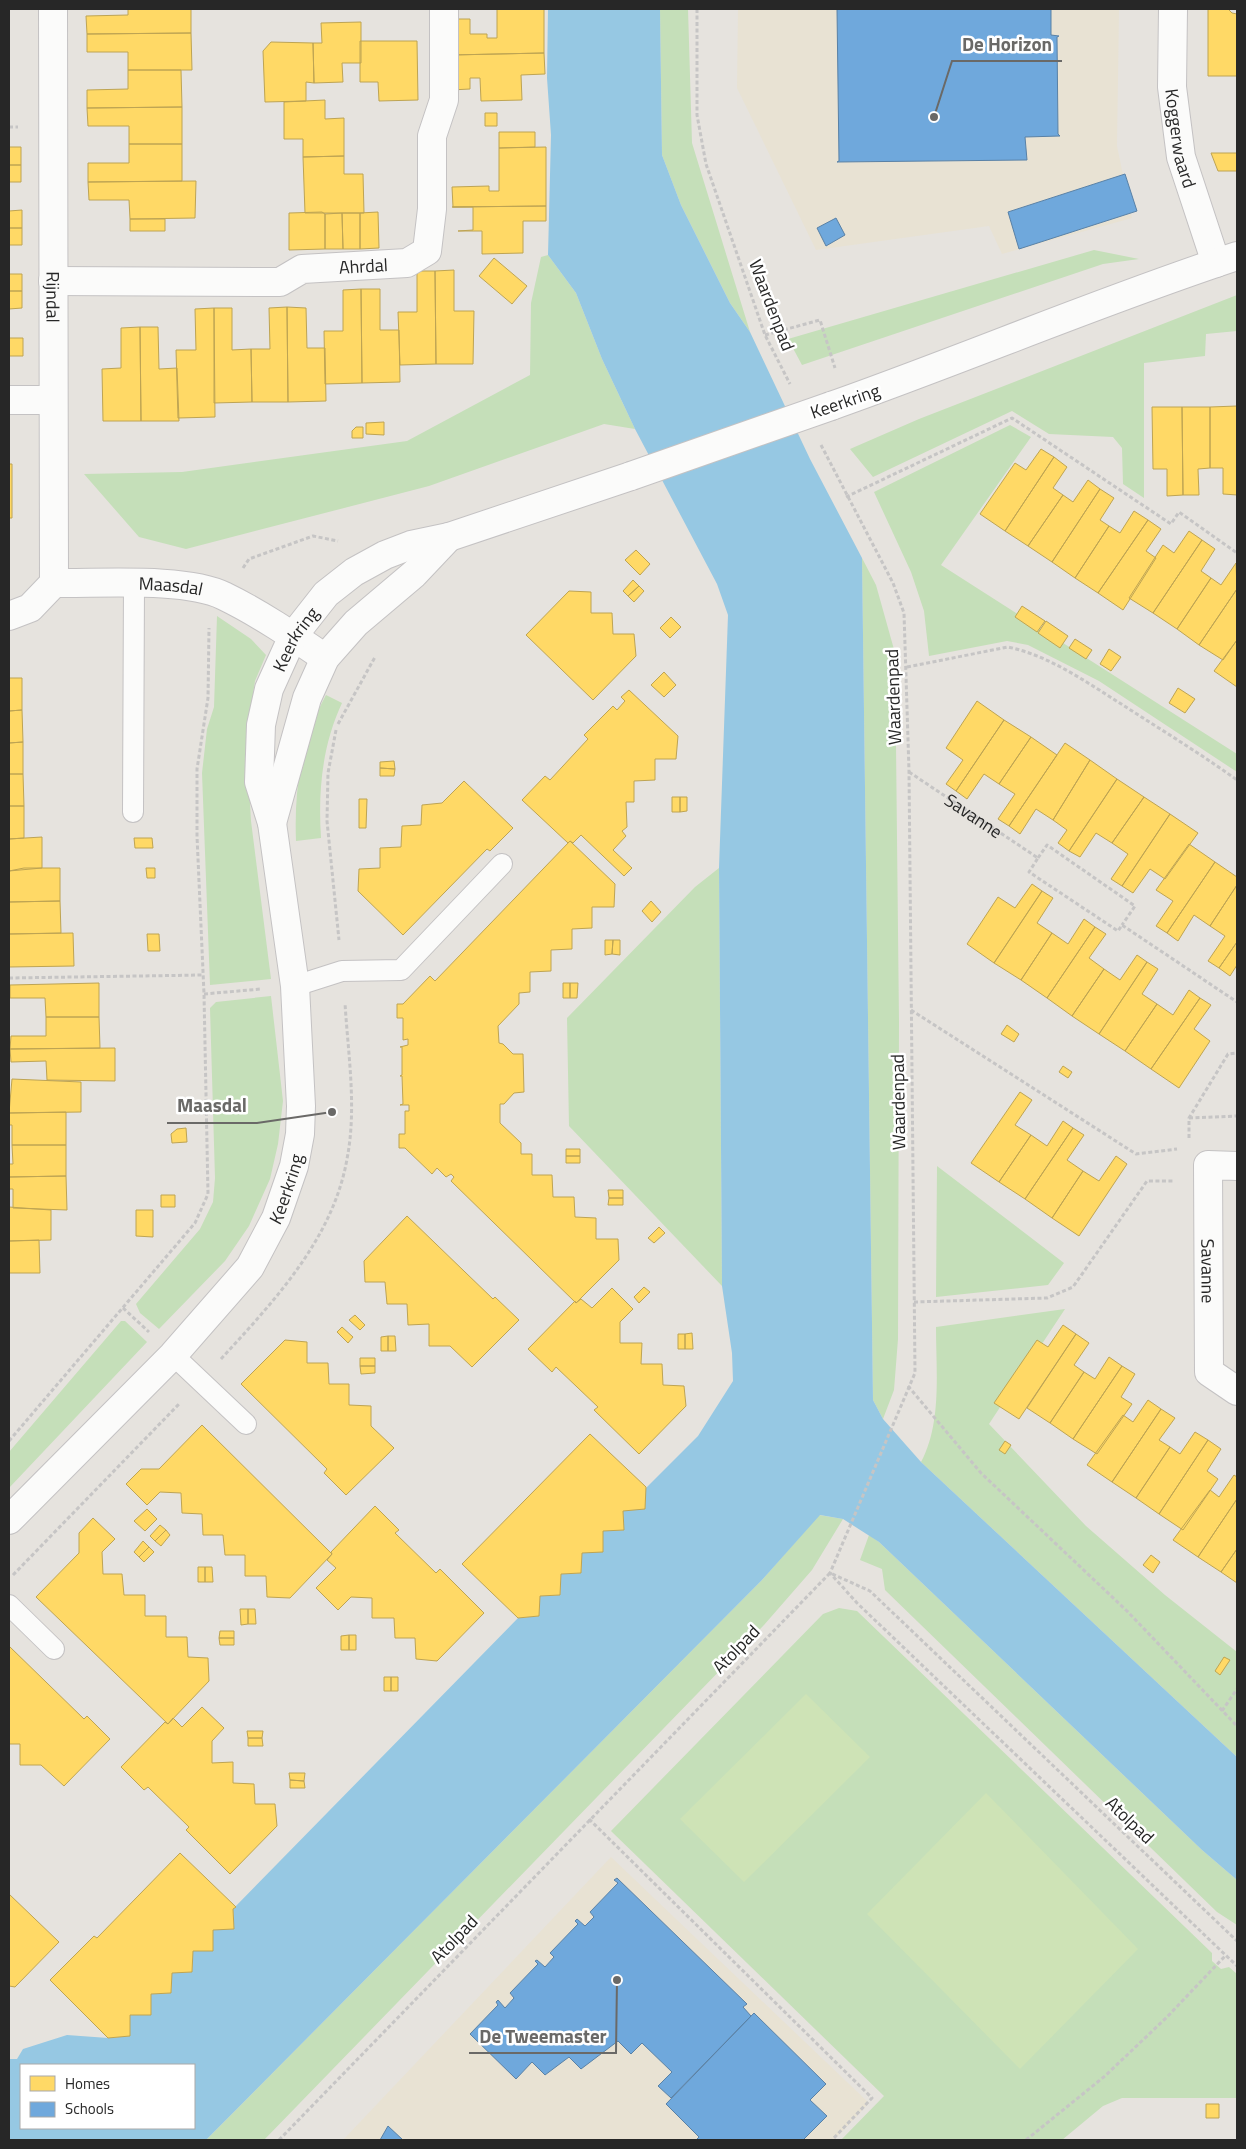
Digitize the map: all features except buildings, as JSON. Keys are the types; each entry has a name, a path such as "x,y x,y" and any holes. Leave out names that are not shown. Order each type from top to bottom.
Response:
{"street":[{"name":"Rijndal","path":"53,9 54,584"},
{"name":"Ahrdal","path":"53,281 280,282 302,269 407,264 427,251 432,208 432,136 444,100 444,9"},
{"name":"Koggerwaard","path":"1172,9 1172,87 1181,157 1226,259"},
{"name":"Keerkring","path":"9,1520 173,1355 250,1267 276,1218 294,1166 300,1134 301,1106 295,986 272,823 259,782 261,724 269,689 293,636 326,594 354,572 385,555 411,545 449,537 831,406 930,370 1170,277 1226,259"},
{"path":"9,400 53,400"},
{"name":"Keerkring","path":"272,823 307,698 325,658 356,624 414,574 449,537"},
{"path":"9,616 30,608 54,584"},
{"name":"Maasdal","path":"54,584 184,586 220,594 293,636 325,658"},
{"path":"1208,1181 1208,1165 1237,1166"},
{"name":"Savanne","path":"1208,1181 1209,1372 1237,1391"}],"lane":[{"path":"133,812 134,584"},
{"path":"295,986 342,971 401,970 502,864"},
{"path":"173,1355 246,1424"},
{"path":"9,1605 54,1649"}],"path":[{"name":"Waardenpad","path":"697,9 697,115 706,164 765,335 791,386"},
{"path":"765,335 820,320 835,369"},
{"path":"846,496 1012,418 1170,524 1179,512 1237,552"},
{"name":"Waardenpad","path":"816,437 893,583 904,613 909,771 915,1373 908,1385 830,1573"},
{"path":"907,667 1008,647 1024,650 1077,676 1211,761 1237,780"},
{"name":"Savanne","path":"909,771 1038,858"},
{"path":"1047,846 1135,906 1122,925 1118,931 1029,872 1047,846"},
{"path":"1122,925 1237,1002"},
{"path":"9,978 203,975"},
{"path":"204,994 295,986"},
{"path":"910,1010 1136,1154 1180,1149"},
{"path":"1188,1140 1189,1118 1228,1054 1237,1053"},
{"path":"1189,1118 1237,1116"},
{"path":"914,1302 1047,1298 1073,1287 1147,1181 1208,1181"},
{"path":"908,1385 981,1473 1127,1610 1237,1726"},
{"path":"830,1573 857,1603 1237,1966"},
{"name":"Atolpad","path":"279,2140 589,1818 830,1573 870,1591 1237,1941"},
{"path":"1222,1711 1237,1689"},
{"path":"589,1818 872,2098 832,2140"},
{"path":"1026,2140 1104,2076 1167,2017 1226,1955"}],"shaded area":[{"path":"738,9 1119,9 1117,146 1132,218 1002,254 989,226 816,250 737,88"},
{"path":"611,1857 869,2103 834,2140 343,2140"}],"green space":[{"path":"660,9 688,9 692,143 750,332 730,303 681,205 662,155"},
{"path":"1094,250 1139,259 1103,264 802,365 788,339"},
{"path":"548,255 576,293 602,359 635,429 604,424 429,486 186,549 139,537 84,474 182,472 407,441 530,375 531,303 541,257"},
{"path":"1237,295 1237,331 1206,334 1205,356 1144,363 1144,498 1123,484 1122,448 1113,437 1049,434 1012,411 873,477 850,449 919,419"},
{"path":"1010,425 1031,437 941,565 1237,754 1237,772 1099,681 1028,645 1007,641 929,656 924,611 911,572 874,492"},
{"path":"862,558 876,585 895,653 899,1022 898,1339 894,1390 883,1419 873,1400"},
{"path":"217,616 251,639 266,655 255,681 248,729 248,769 251,821 271,979 210,985 202,773 207,729 214,707"},
{"path":"326,695 342,703 330,736 323,769 320,803 321,838 296,841 296,803 301,766 310,730"},
{"path":"719,868 722,1286 569,1126 567,1018 695,887"},
{"path":"271,996 283,1101 278,1144 270,1179 249,1226 225,1261 159,1329 140,1313 136,1304 200,1229 213,1202 215,1178 210,1008 216,1002"},
{"path":"937,1166 1064,1263 1048,1285 936,1297"},
{"path":"1065,1309 989,1424 1086,1526 1165,1595 1237,1652 1237,1757 921,1462 928,1447 935,1414 937,1379 936,1327"},
{"path":"121,1321 125,1321 147,1342 9,1488 9,1452"},
{"path":"819,1515 843,1519 812,1570 764,1625 264,2140 206,2140 762,1580"},
{"path":"869,1535 879,1542 1202,1850 1237,1880 1237,1925 1217,1912 885,1590 882,1569 860,1560"},
{"path":"839,1608 857,1611 1212,1953 1212,1961 1221,1969 1229,1967 1237,1974 1237,2098 1122,2098 1103,2106 1062,2140 841,2140 884,2096 611,1831 823,1614"},
{"path":"806,1694 870,1757 744,1882 680,1819"},
{"path":"986,1793 1138,1949 1020,2069 867,1914"}],"water":[{"path":"548,9 660,9 662,155 681,205 730,303 750,332 810,459 862,558 873,1400 883,1419 921,1462 1237,1757 1237,1880 1202,1850 879,1542 843,1519 820,1515 762,1580 206,2140 9,2140 9,2059 17,2059 23,2049 67,2035 108,2038 130,2036 130,2015 151,2015 151,1994 171,1993 172,1973 192,1972 193,1951 213,1950 213,1930 234,1929 233,1909 518,1618 539,1616 540,1596 560,1595 561,1574 581,1573 582,1553 603,1531 624,1530 623,1511 698,1436 733,1381 732,1353 722,1286 719,868 728,615 717,584 635,429 602,359 576,293 548,255 551,135 547,78"}],"place":[{"name":"De Horizon","path":"934,117"},
{"name":"Maasdal","path":"332,1112"},
{"name":"De Tweemaster","path":"617,1980"}]}
